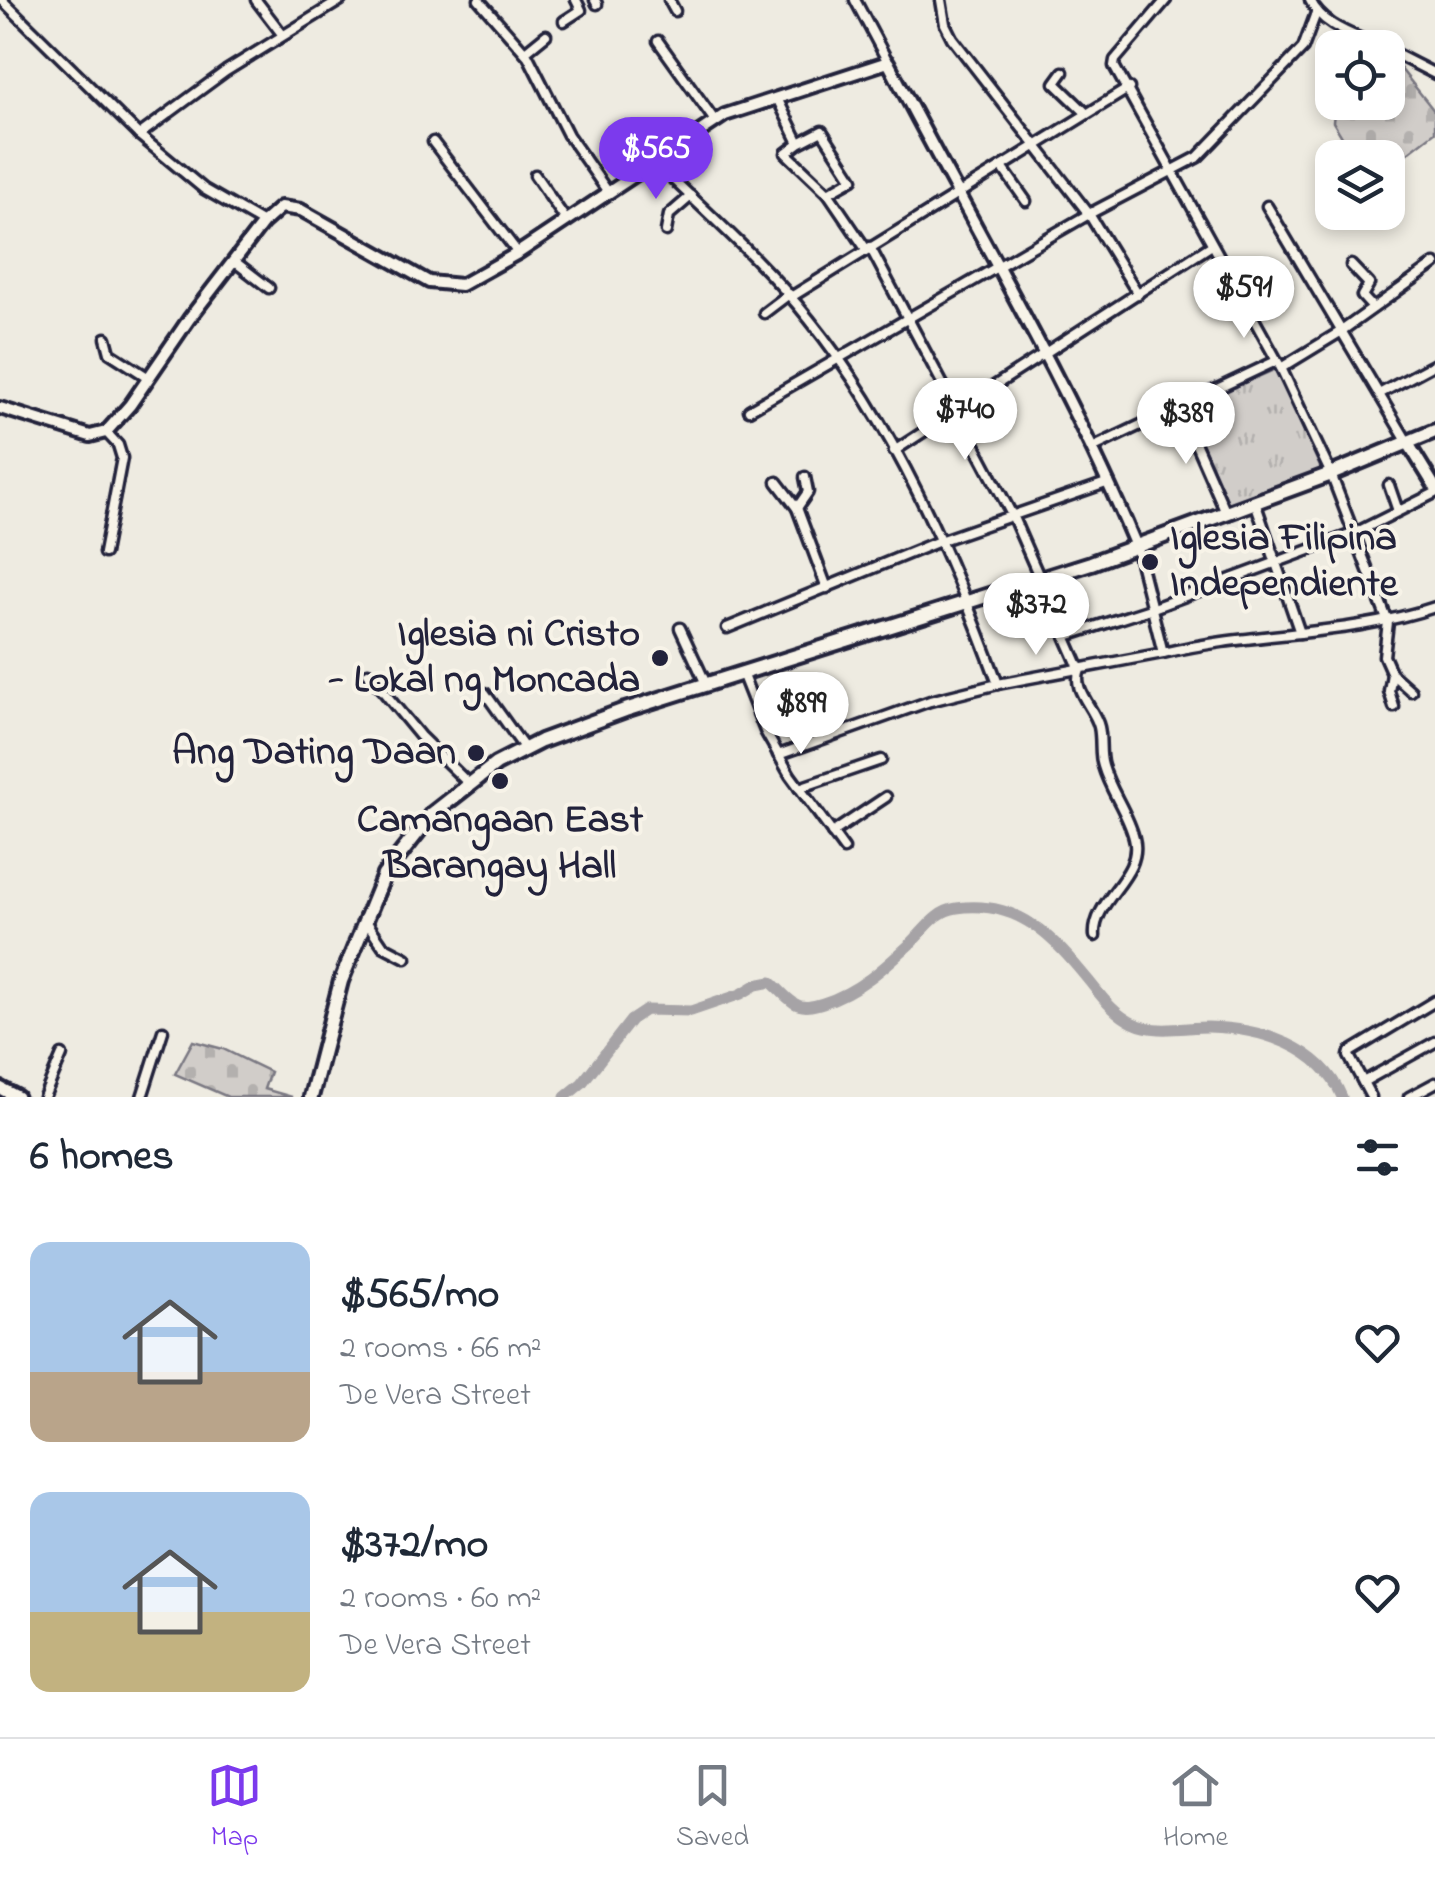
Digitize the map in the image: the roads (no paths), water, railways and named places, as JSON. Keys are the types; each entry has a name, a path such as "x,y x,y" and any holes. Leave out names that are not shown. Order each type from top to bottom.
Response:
{"highway":[{"path":"310,1097 341,981 384,874 432,814 468,783 526,748 742,672 1136,546 1435,432"}],"main road":[{"path":"0,1088 16,1097"}],"street":[{"path":"2,0 139,135 204,189 263,223"},
{"path":"256,0 282,34"},
{"path":"139,135 282,34 340,0"},
{"path":"479,0 525,52 568,135 608,192"},
{"path":"564,20 581,10 576,0"},
{"path":"669,0 675,11"},
{"path":"854,0 1109,482 1136,546 1163,653"},
{"path":"940,0 952,38 1088,214 1138,294"},
{"path":"1166,0 1113,62 1279,364 1331,474 1388,622 1384,656 1392,674 1410,691"},
{"path":"1310,0 1325,21 1344,30"},
{"path":"749,410 1206,150 1296,56 1307,42 1316,13"},
{"path":"525,52 546,35"},
{"path":"658,41 715,121"},
{"path":"1405,59 1435,74"},
{"path":"0,408 90,436 106,432 276,208 293,207 430,282 465,284 715,121 745,107 888,62"},
{"path":"1063,72 1056,83 1086,113"},
{"path":"764,313 1128,88"},
{"path":"777,98 799,143"},
{"path":"828,194 853,177 822,131 786,154 828,194 868,248 908,318 1012,515 1080,670 1078,685 1099,726 1102,763 1136,842 1126,880 1103,906 1095,936"},
{"path":"433,142 518,253"},
{"path":"654,161 790,295 837,357 942,540 998,684"},
{"path":"1002,167 1026,201"},
{"path":"535,176 566,220"},
{"path":"666,231 669,216 690,196"},
{"path":"1066,636 1153,608 1355,532 1435,490 1267,206"},
{"path":"894,451 1212,245"},
{"path":"234,262 269,288"},
{"path":"1092,448 1279,364 1340,332 1435,264"},
{"path":"1351,265 1369,284 1362,296 1373,308"},
{"path":"106,338 110,352 148,378"},
{"path":"1379,394 1435,364"},
{"path":"1180,406 1226,513"},
{"path":"104,554 122,458 118,445 106,432"},
{"path":"798,508 809,488 805,476"},
{"path":"777,482 798,508 827,588"},
{"path":"727,628 942,540 1109,482"},
{"path":"1389,484 1398,511"},
{"path":"1256,502 1300,633"},
{"path":"778,755 930,702 998,684 1220,640 1388,622 1435,607"},
{"path":"680,628 706,684"},
{"path":"368,672 420,736 468,783"},
{"path":"742,672 778,755 844,849"},
{"path":"1392,674 1390,691 1394,706"},
{"path":"486,693 526,748"},
{"path":"799,788 881,760"},
{"path":"832,833 886,797"},
{"path":"364,918 383,946 406,958"},
{"path":"1371,1097 1350,1052 1435,1001"},
{"path":"142,1097 163,1031"},
{"path":"1363,1082 1435,1042"},
{"path":"44,1097 62,1055"},
{"path":"1409,1097 1435,1084"}],"waterway":[{"path":"565,1097 582,1083 631,1020 646,1010 691,1011 771,982 797,1005 823,1003 870,978 942,913 979,907 999,910 1033,925 1062,950 1114,1010 1133,1023 1161,1029 1228,1028 1268,1036 1287,1043 1320,1065 1342,1097"}],"place":[{"name":"Iglesia Filipina Independiente","path":"1150,562"},
{"name":"Iglesia ni Cristo - Lokal ng Moncada","path":"660,658"},
{"name":"Ang Dating Daan","path":"476,753"},
{"name":"Camangaan East Barangay Hall","path":"500,781"}]}
